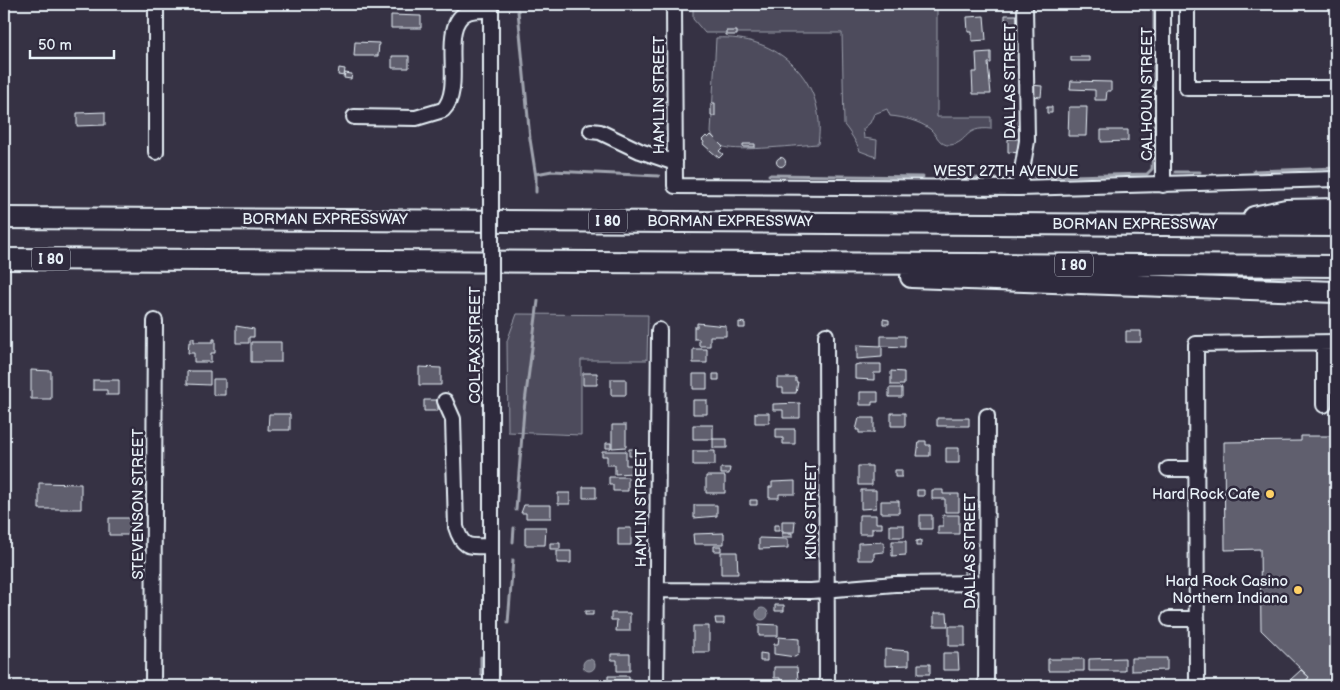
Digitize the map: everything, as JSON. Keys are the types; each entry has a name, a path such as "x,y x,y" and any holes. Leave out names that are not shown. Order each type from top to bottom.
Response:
{"highway":[{"path":"1212,225 1286,210 1336,209"},
{"name":"BORMAN EXPRESSWAY","path":"4,218 1336,226"},
{"name":"I 80","path":"4,259 1336,266"},
{"path":"4,266 98,259"},
{"path":"812,264 911,278 1336,292"}],"street":[{"path":"156,4 156,152"},
{"name":"HAMLIN STREET","path":"674,4 675,186"},
{"name":"DALLAS STREET","path":"1019,188 1027,141 1025,4"},
{"name":"CALHOUN STREET","path":"1163,4 1164,185"},
{"path":"1187,4 1187,88 1336,88"},
{"path":"354,117 416,118 443,110 452,94 453,34 457,20 468,12 491,7"},
{"name":"COLFAX STREET","path":"491,7 491,686"},
{"path":"591,131 600,132 640,152 675,163"},
{"name":"WEST 27TH AVENUE","path":"675,186 1019,188 1336,179"},
{"name":"STEVENSON STREET","path":"154,321 154,686"},
{"name":"HAMLIN STREET","path":"656,686 659,330"},
{"name":"KING STREET","path":"826,335 827,686"},
{"path":"1198,686 1196,344 1330,342 1324,405"},
{"path":"446,401 453,419 456,518 460,538 468,546 491,546"},
{"name":"DALLAS STREET","path":"986,686 987,416"},
{"path":"1168,469 1196,469"},
{"path":"658,590 827,590 895,584 986,583"},
{"path":"1169,619 1197,619"}],"shaded area":[{"path":"693,4 937,4 937,117 991,117 991,129 975,130 956,144 947,145 941,142 926,126 911,120 890,116 887,109 874,114 870,123 863,129 864,138 877,140 876,157 860,151 844,125 842,33 705,33 693,19"},
{"path":"716,38 738,39 759,44 778,53 794,66 806,81 815,100 819,121 818,144 742,149 724,147 718,143 711,133"},
{"path":"517,314 648,315 647,360 581,360 581,435 508,432 507,341"}],"water":[{"path":"762,608 768,614 762,620 756,614"},
{"path":"587,659 591,659 595,665 591,671 587,671 583,667 583,663"}],"building":[{"path":"391,15 421,16 421,28 391,28"},
{"path":"1005,15 1018,15 1018,27 1005,27"},
{"path":"984,16 986,40 972,41 972,32 968,32 967,17"},
{"path":"726,31 737,31 737,35 726,35"},
{"path":"355,42 379,43 378,56 354,56"},
{"path":"991,52 991,63 988,63 991,94 973,94 972,72 977,72 976,53"},
{"path":"392,56 409,56 409,68 392,68"},
{"path":"1071,57 1090,57 1090,61 1071,61"},
{"path":"339,68 345,69 344,76 338,75"},
{"path":"345,73 352,74 351,79 344,78"},
{"path":"1071,81 1111,82 1111,91 1107,91 1106,100 1095,100 1095,90 1070,89"},
{"path":"1031,85 1042,86 1041,97 1031,96"},
{"path":"711,103 715,103 715,116 711,116"},
{"path":"1047,107 1052,107 1052,113 1047,113"},
{"path":"1069,107 1087,107 1086,136 1068,136"},
{"path":"105,112 105,125 77,126 77,113"},
{"path":"1101,130 1128,130 1128,141 1101,142"},
{"path":"711,135 723,147 719,151 723,154 719,158 703,144 702,140 706,136 708,138"},
{"path":"1008,139 1021,139 1021,153 1008,152"},
{"path":"743,144 755,144 755,147 743,147"},
{"path":"781,157 786,162 781,167 776,162"},
{"path":"883,319 889,320 889,324 883,324"},
{"path":"739,322 745,323 745,328 739,328"},
{"path":"697,323 726,326 726,336 710,336 710,346 699,346 699,339 694,339 694,327 697,327"},
{"path":"236,326 254,329 254,337 249,337 249,343 236,343"},
{"path":"1126,331 1141,331 1141,342 1126,342"},
{"path":"881,336 905,336 905,347 881,346"},
{"path":"191,338 194,338 194,342 213,342 213,339 215,339 215,353 211,353 211,362 194,362 194,353 188,353"},
{"path":"251,342 281,342 281,362 251,362"},
{"path":"857,345 882,346 882,357 857,359"},
{"path":"693,349 707,349 707,363 693,363"},
{"path":"881,364 881,373 874,373 874,380 855,379 855,365"},
{"path":"419,367 441,368 441,385 419,385"},
{"path":"31,370 51,371 51,399 31,399"},
{"path":"210,371 210,385 187,384 187,372"},
{"path":"891,371 904,372 904,385 891,385"},
{"path":"583,373 597,373 597,385 583,385"},
{"path":"693,374 707,374 707,389 693,389"},
{"path":"713,374 719,374 719,380 713,380"},
{"path":"777,378 796,378 796,382 798,382 796,393 783,393 783,388 777,388"},
{"path":"213,379 225,379 225,395 213,395"},
{"path":"611,379 626,379 626,395 611,395"},
{"path":"93,380 119,380 119,395 107,395 107,390 93,390"},
{"path":"889,388 902,388 902,397 889,397"},
{"path":"860,392 878,392 878,402 872,402 872,405 860,405"},
{"path":"424,400 438,400 438,411 424,411"},
{"path":"693,400 707,400 707,414 693,414"},
{"path":"800,403 800,418 783,418 783,410 773,410 773,404"},
{"path":"755,413 769,413 769,423 755,423"},
{"path":"891,413 905,413 905,426 891,426"},
{"path":"269,414 290,414 290,430 268,430"},
{"path":"859,418 874,418 874,433 859,433 859,430 856,430"},
{"path":"937,418 969,418 969,426 937,426"},
{"path":"612,425 626,425 626,447 612,448"},
{"path":"693,425 713,425 713,439 693,439"},
{"path":"776,429 795,429 795,444 783,444 783,438 776,438"},
{"name":"Hard Rock Casino Northern Indiana","path":"1301,436 1336,436 1335,686 1307,686 1304,683 1309,677 1261,630 1260,549 1225,550 1224,442 1301,441"},
{"path":"713,439 727,439 727,448 713,448"},
{"path":"919,441 926,441 926,445 930,445 930,456 917,456"},
{"path":"606,443 611,443 611,448 606,448"},
{"path":"946,448 959,448 959,463 946,463"},
{"path":"629,449 635,449 635,456 629,456"},
{"path":"602,451 626,451 626,465 635,465 635,473 615,474 615,465 607,465 607,456 602,456"},
{"path":"693,451 715,451 715,465 693,465"},
{"path":"858,466 872,466 872,485 858,485"},
{"path":"721,468 730,468 729,474 721,474"},
{"path":"895,470 902,470 902,477 895,477"},
{"path":"706,476 725,476 725,493 706,493"},
{"path":"609,477 628,477 628,491 613,491 613,485 609,485"},
{"path":"795,481 795,494 779,494 779,498 769,498 769,487 772,487 772,482"},
{"path":"39,483 81,484 81,509 39,509"},
{"path":"583,487 596,487 596,498 583,498"},
{"path":"861,490 876,490 876,508 861,509"},
{"path":"917,490 924,490 924,496 917,496"},
{"path":"932,490 943,490 943,494 959,494 959,512 945,512 945,499 932,499"},
{"path":"558,493 570,493 570,504 558,504"},
{"path":"750,500 757,500 757,505 750,505"},
{"path":"881,501 899,501 899,513 881,513"},
{"path":"524,505 551,505 551,518 526,518 526,513 521,513"},
{"path":"694,505 717,505 717,516 694,518"},
{"path":"859,515 876,515 876,523 882,523 882,528 872,528 872,534 859,534"},
{"path":"920,515 932,515 932,529 920,529"},
{"path":"943,515 959,515 959,534 938,534 938,526 943,526"},
{"path":"109,518 130,518 130,535 109,535"},
{"path":"782,521 795,521 794,532 782,532"},
{"path":"774,525 779,525 779,531 774,531"},
{"path":"890,525 904,525 904,537 890,537"},
{"path":"525,527 546,527 545,545 525,545"},
{"path":"618,528 631,528 631,545 618,545"},
{"path":"724,533 724,544 694,544 693,534"},
{"path":"782,533 792,533 792,537 782,537"},
{"path":"759,538 788,539 788,548 759,549"},
{"path":"921,540 921,546 916,546 916,541"},
{"path":"892,541 906,541 906,555 892,556"},
{"path":"884,542 884,552 874,553 874,560 858,560 858,543"},
{"path":"550,543 560,543 560,549 550,549"},
{"path":"714,546 721,546 721,551 714,551"},
{"path":"557,551 571,551 571,563 557,563"},
{"path":"721,552 737,552 738,574 721,574"},
{"path":"964,569 968,569 968,575 964,575"},
{"path":"775,605 784,605 784,611 775,611"},
{"path":"585,611 593,611 593,615 585,615"},
{"path":"611,613 630,613 630,631 616,631 617,620 611,620"},
{"path":"934,613 947,613 948,626 934,626"},
{"path":"715,618 724,618 724,624 716,624"},
{"path":"759,624 778,625 778,636 759,636"},
{"path":"693,626 709,626 709,652 693,652"},
{"path":"949,626 965,626 965,646 949,646"},
{"path":"779,637 799,639 799,654 795,657 774,654 774,644 778,644"},
{"path":"885,649 909,651 909,665 885,666"},
{"path":"760,653 767,654 767,661 760,661"},
{"path":"943,653 958,653 959,670 943,670"},
{"path":"611,654 630,654 630,671 617,671 617,660 611,660"},
{"path":"1125,658 1125,671 1089,671 1089,659"},
{"path":"1131,658 1167,658 1167,670 1131,671"},
{"path":"1048,659 1084,659 1084,671 1048,671"},
{"path":"918,664 930,664 930,674 918,674"},
{"path":"774,667 797,667 798,680 780,681 780,678 774,678"},
{"path":"1301,670 1309,677 1302,686 1296,686 1290,680"},
{"path":"608,676 629,676 629,679 632,679 632,686 601,686 601,683 608,683"}],"waterway":[{"path":"1154,4 1154,56"},
{"path":"518,11 536,192"},
{"path":"1154,65 1154,91"},
{"path":"1035,177 1147,174 1152,169 1154,125"},
{"path":"1254,171 1336,168"},
{"path":"536,174 552,171 659,176"},
{"path":"1175,172 1200,172"},
{"path":"769,175 923,177"},
{"path":"936,177 1006,179"},
{"path":"516,510 524,410 538,301"},
{"path":"513,542 514,528"},
{"path":"508,623 513,560"},
{"path":"481,657 481,674"}],"place":[{"name":"Hard Rock Cafe","path":"1270,494"},
{"name":"Hard Rock Casino Northern Indiana","path":"1298,590"}]}
